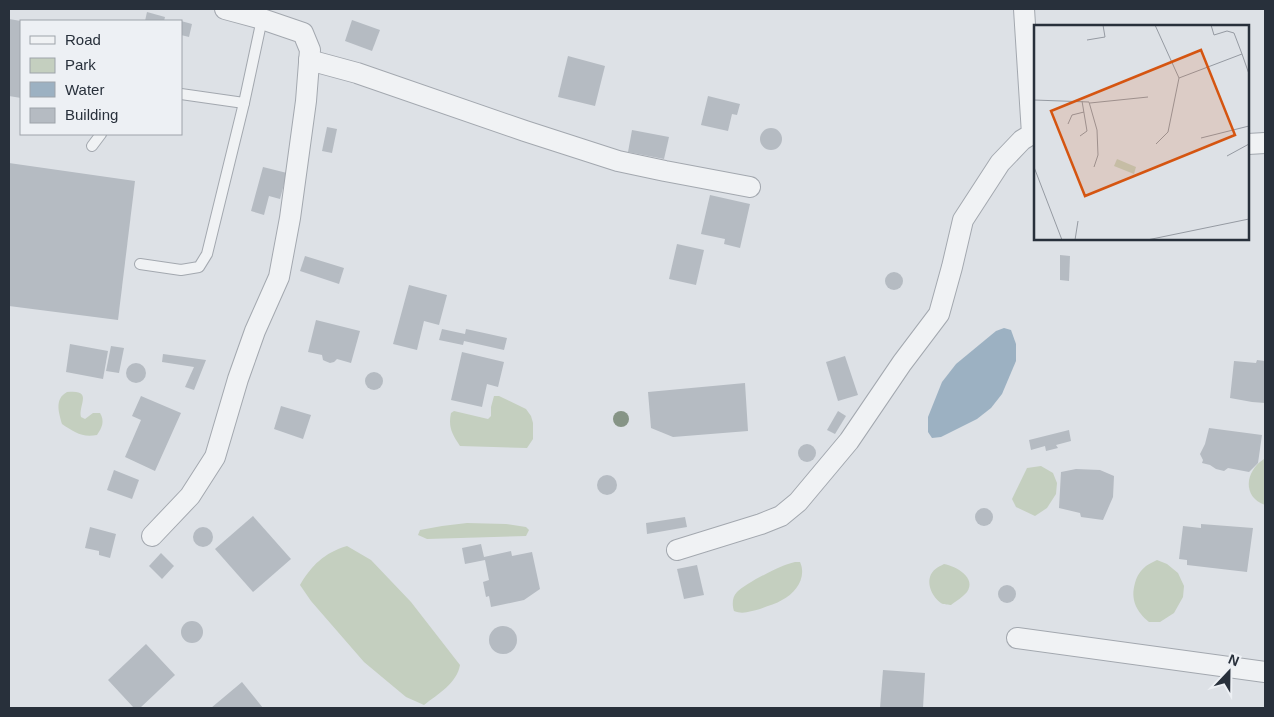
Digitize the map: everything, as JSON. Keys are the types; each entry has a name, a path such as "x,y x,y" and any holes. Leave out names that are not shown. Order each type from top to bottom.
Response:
{"street":[{"path":"152,536 190,496 215,457 255,330 279,277 302,137 310,50 303,33 225,9"},
{"path":"677,550 761,524 781,516 798,502 850,441 902,362 939,314 963,220 1000,163 1022,140 1034,135 1024,9"},
{"path":"309,60 356,73 618,161 750,187"},
{"path":"1249,144 1265,144"},
{"path":"1017,638 1265,672"}],"lane":[{"path":"140,264 181,270 199,267 207,254 244,103 262,19"},
{"path":"182,94 244,103"},
{"path":"92,146 100,135"}],"green space":[{"path":"67,392 83,395 81,417 85,419 93,413 100,413 102,424 97,435 82,435 62,424 59,402 60,398"},
{"path":"494,396 499,396 526,409 531,416 533,439 527,448 460,446 457,442 450,426 451,413 454,411 488,419 491,416"},
{"path":"1264,459 1265,505 1252,496 1249,484 1253,470"},
{"path":"1041,466 1053,473 1057,483 1056,494 1047,508 1035,516 1016,507 1012,499 1027,468"},
{"path":"467,523 506,524 526,527 529,530 526,536 427,539 418,535 420,530"},
{"path":"347,546 371,560 411,602 460,665 451,683 424,705 406,697 364,662 311,601 300,585 309,571 325,556"},
{"path":"1157,560 1167,564 1178,573 1184,586 1183,597 1174,613 1160,622 1149,622 1138,610 1133,595 1140,572"},
{"path":"800,562 802,573 799,584 792,593 777,603 760,609 744,613 734,611 733,599 735,594 742,588 774,570"},
{"path":"944,564 959,570 969,582 967,592 951,605 943,604 937,599 932,592 929,581 932,572"}],"water":[{"path":"1004,328 1011,330 1016,344 1016,361 1002,394 991,408 977,419 941,437 932,438 928,432 928,417 942,382 956,364 996,331"}],"building":[{"path":"147,12 165,17 164,20 145,20"},
{"path":"9,19 20,21 20,98 9,96"},
{"path":"352,20 380,30 372,51 345,41"},
{"path":"182,21 192,24 189,37 182,35"},
{"path":"568,56 605,66 595,106 558,97"},
{"path":"708,96 740,104 737,115 732,114 728,131 701,125"},
{"path":"327,127 337,129 332,153 322,151"},
{"path":"767,128 775,128 782,135 782,143 775,150 767,150 760,143 760,135"},
{"path":"632,130 669,137 664,159 628,152"},
{"path":"9,163 135,181 118,320 9,306"},
{"path":"263,167 287,173 280,199 269,196 264,215 251,211"},
{"path":"710,195 750,204 740,248 724,244 725,239 701,234"},
{"path":"677,244 704,250 696,285 669,279"},
{"path":"1060,255 1070,256 1069,281 1060,280"},
{"path":"305,256 344,268 339,284 300,271"},
{"path":"890,272 898,272 903,277 901,288 890,290 885,285 885,277"},
{"path":"409,285 447,295 439,325 424,321 417,350 393,344"},
{"path":"316,320 360,331 351,363 337,359 330,363 323,360 322,355 308,352"},
{"path":"442,329 465,334 466,329 507,338 504,350 464,341 463,345 439,340"},
{"path":"70,344 108,351 103,379 66,372"},
{"path":"111,346 124,348 119,373 106,371"},
{"path":"462,352 504,362 498,387 487,384 482,407 451,400"},
{"path":"163,354 206,360 194,390 185,387 194,367 162,362"},
{"path":"845,356 858,395 838,401 826,362"},
{"path":"1257,360 1265,361 1265,403 1230,398 1234,361 1256,363"},
{"path":"136,363 143,366 146,373 143,380 136,383 129,380 126,373 129,366"},
{"path":"374,372 380,375 383,381 380,387 374,390 368,387 365,381 368,375"},
{"path":"745,383 748,431 673,437 651,428 648,392"},
{"path":"141,396 181,413 155,471 125,457 141,420 132,416"},
{"path":"281,406 311,415 303,439 274,429"},
{"path":"838,411 846,416 835,434 827,430"},
{"path":"1209,428 1262,435 1258,463 1249,472 1228,468 1224,471 1202,463 1203,460 1200,454"},
{"path":"1069,430 1071,441 1056,445 1058,448 1046,451 1045,446 1031,450 1029,440"},
{"path":"803,444 811,444 816,449 814,460 803,462 798,457 798,449"},
{"path":"1076,469 1100,470 1114,476 1113,497 1103,520 1081,517 1080,513 1059,508 1061,472"},
{"path":"114,470 139,480 132,499 107,490"},
{"path":"607,475 614,478 617,485 614,492 607,495 600,492 597,485 600,478"},
{"path":"984,508 990,511 993,517 990,523 984,526 978,523 975,517 978,511"},
{"path":"253,516 291,559 253,592 215,549"},
{"path":"685,517 687,527 647,534 646,523"},
{"path":"1201,524 1253,528 1247,572 1187,565 1187,560 1179,559 1183,526 1201,528"},
{"path":"90,527 116,534 110,558 99,555 99,551 85,548"},
{"path":"203,527 210,530 213,537 210,544 203,547 196,544 193,537 196,530"},
{"path":"481,544 484,557 511,551 512,556 532,552 540,589 524,600 491,607 489,596 486,597 483,582 489,580 485,560 465,564 462,548"},
{"path":"161,553 174,566 162,579 149,566"},
{"path":"697,565 704,595 684,599 677,569"},
{"path":"1003,585 1011,585 1016,590 1014,601 1003,603 998,598 998,590"},
{"path":"192,621 200,624 203,632 200,640 192,643 184,640 181,632 184,624"},
{"path":"503,626 513,630 517,640 513,650 503,654 493,650 489,640 493,630"},
{"path":"146,644 175,675 140,708 134,708 108,680"},
{"path":"883,670 925,673 923,708 880,708"},
{"path":"242,682 263,708 211,708"}]}
